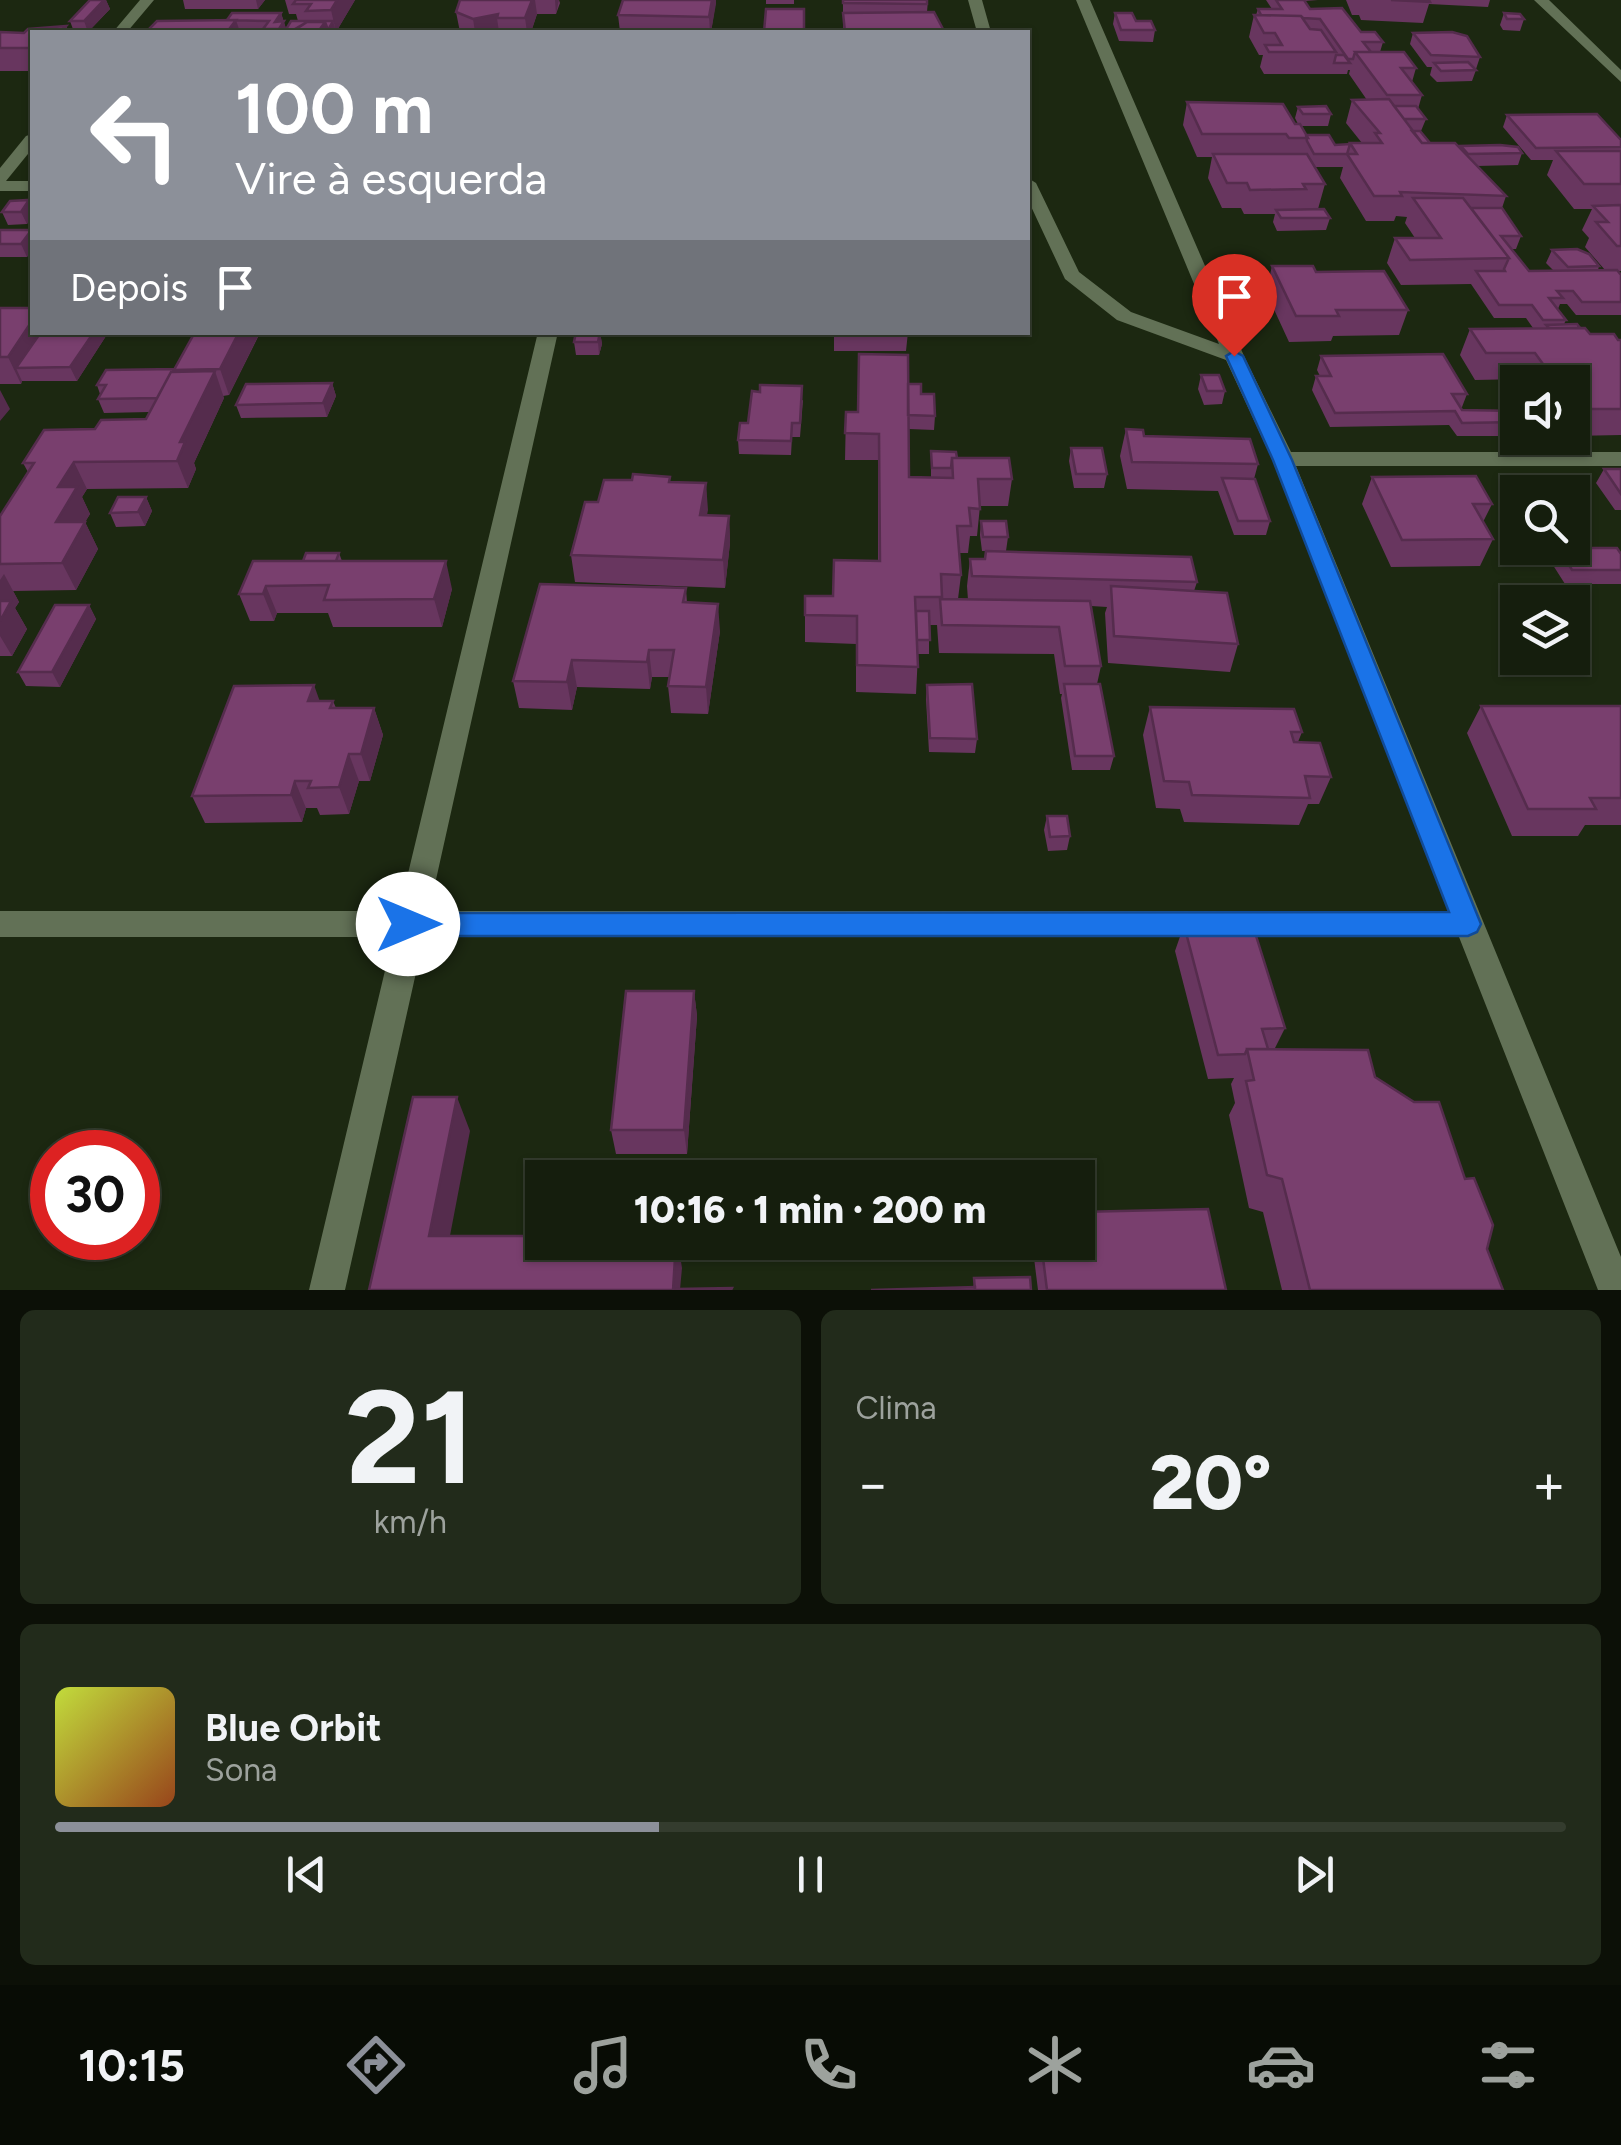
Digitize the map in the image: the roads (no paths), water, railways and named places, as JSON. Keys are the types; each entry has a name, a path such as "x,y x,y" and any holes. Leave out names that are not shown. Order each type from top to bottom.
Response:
{"street":[{"path":"122,30 147,0"},
{"path":"975,0 983,30"},
{"path":"1083,0 1282,460 1616,1290"},
{"path":"1542,0 1621,78"},
{"path":"0,178 30,141"},
{"path":"0,186 30,186"},
{"path":"1030,189 1070,275 1124,316 1234,356"},
{"path":"326,1290 547,335"},
{"path":"1282,460 1621,460"},
{"path":"0,924 1468,924"}]}
